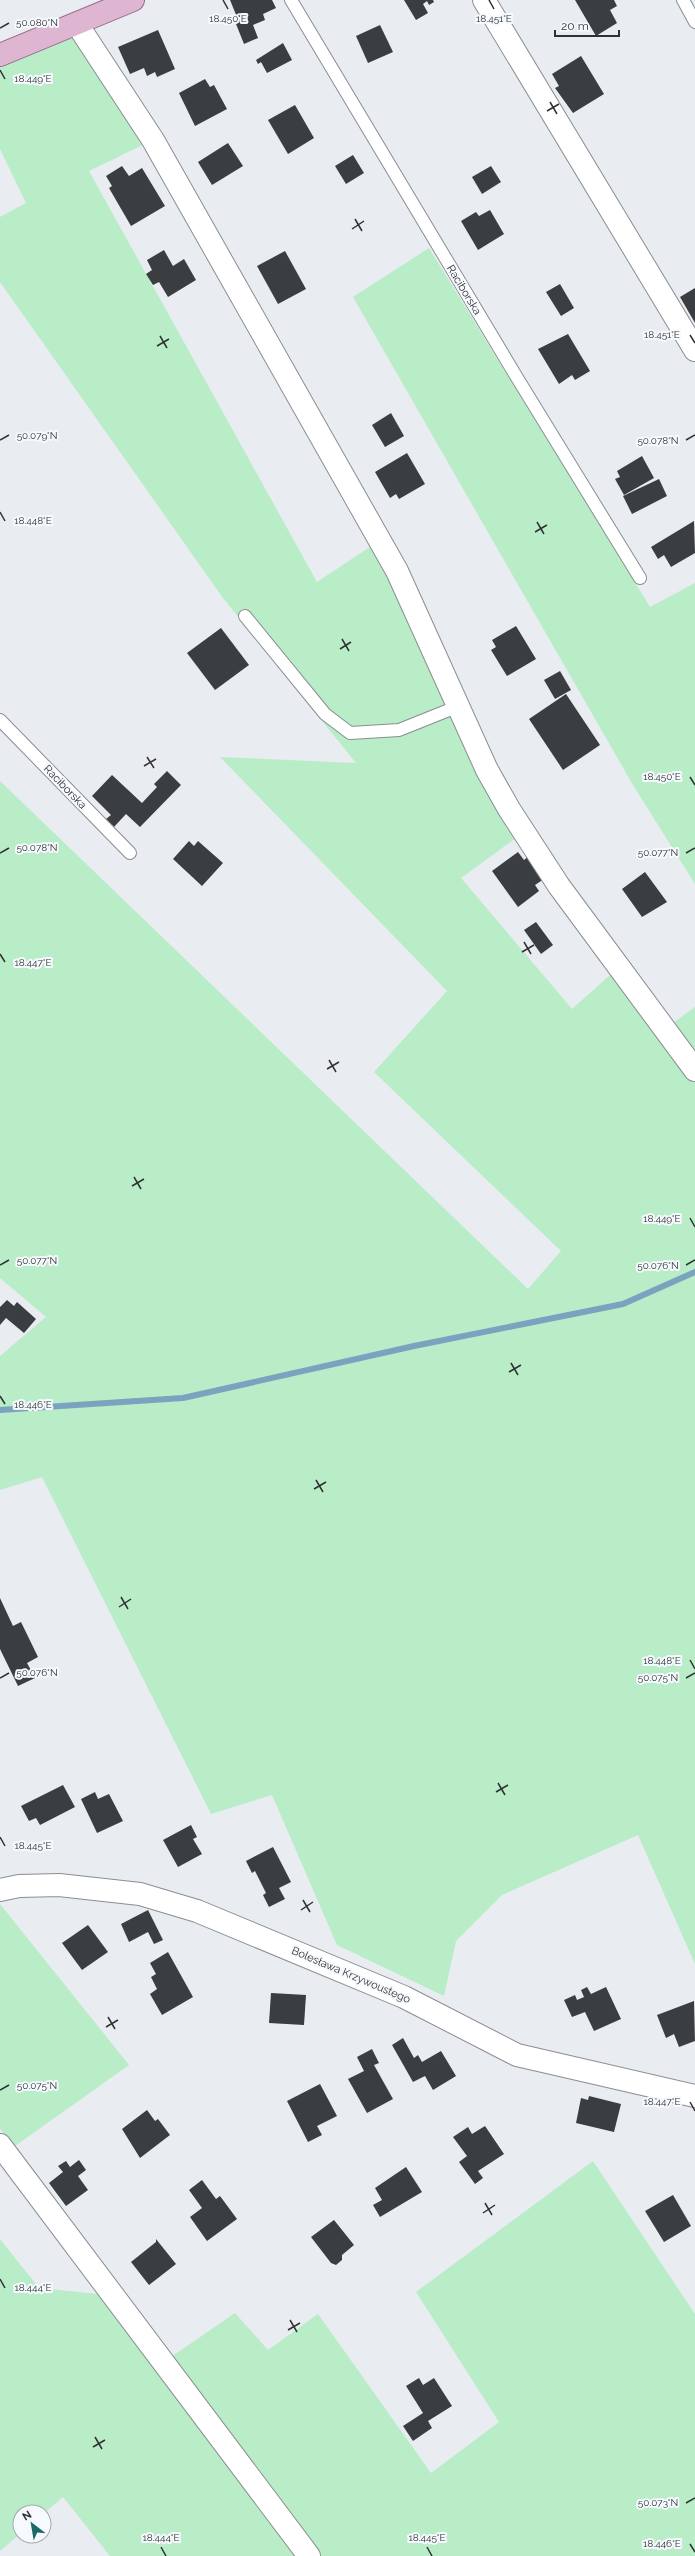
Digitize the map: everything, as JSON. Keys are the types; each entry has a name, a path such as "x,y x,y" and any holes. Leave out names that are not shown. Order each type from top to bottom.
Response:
{"main road":[{"path":"0,55 133,0"}],"street":[{"path":"484,0 695,350"},
{"path":"77,24 153,140 397,571 487,770 508,809 559,886 695,1070"},
{"name":"Bolesława Krzywoustego","path":"0,1890 19,1886 59,1885 147,1896 197,1911 404,1997 517,2054 695,2096"},
{"path":"0,2145 309,2556"}],"lane":[{"name":"Raciborska","path":"291,0 516,376 640,578"},
{"path":"683,0 695,22"},
{"path":"245,616 325,714 350,733 399,730 459,706"},
{"name":"Raciborska","path":"0,720 130,853"}],"green space":[{"path":"77,24 153,140 89,171 317,582 379,541 524,832 461,878 572,1009 619,967 665,1029 695,1007 695,1964 638,1835 502,1895 456,1941 444,1996 337,1945 272,1795 211,1814 42,1477 0,1490 0,1356 46,1317 0,1278 0,781 528,1289 561,1251 374,1072 447,991 220,757 356,763 223,598 0,282 0,217 26,203 0,149 0,55"},
{"path":"429,248 650,607 695,583 695,884 633,785 353,297"},
{"path":"0,1904 129,2065 15,2146 0,2129"},
{"path":"593,2161 695,2314 695,2556 110,2556 63,2497 52,2506 52,2504 12,2504 12,2541 0,2551 0,2239 39,2288 98,2294 171,2357 235,2313 268,2350 318,2314 431,2473 499,2422 416,2292"}],"building":[{"path":"230,0 272,0 276,8 263,14 265,20 253,25 258,38 244,44 236,24 239,22"},
{"path":"404,0 433,0 434,2 429,5 427,1 423,4 428,13 416,20"},
{"path":"575,0 614,0 617,6 610,10 617,23 596,36"},
{"path":"380,25 393,52 368,63 356,36"},
{"path":"158,30 175,69 157,77 155,72 147,76 144,68 130,74 118,47"},
{"path":"283,43 292,60 267,73 261,62 258,64 256,60"},
{"path":"581,56 604,94 573,113 555,88 559,86 552,74"},
{"path":"205,79 210,87 214,85 227,109 195,126 179,93"},
{"path":"295,105 314,138 288,154 268,120"},
{"path":"228,143 243,166 212,185 198,162"},
{"path":"353,155 364,173 346,184 335,166"},
{"path":"122,166 129,176 142,168 165,206 131,226 109,188 112,186 106,176"},
{"path":"491,166 501,182 482,194 472,177"},
{"path":"490,210 504,234 478,250 461,221 476,212 479,216"},
{"path":"164,250 173,266 184,259 196,280 168,297 159,282 153,285 146,274 152,270 147,260"},
{"path":"285,251 306,289 278,304 257,266"},
{"path":"560,284 574,308 561,316 546,292"},
{"path":"695,288 695,323 680,297"},
{"path":"568,334 590,371 575,380 572,375 559,384 538,349"},
{"path":"391,413 404,436 385,447 372,425"},
{"path":"407,453 425,484 399,499 396,494 390,498 375,472"},
{"path":"642,456 654,478 624,495 615,479 620,477 617,471"},
{"path":"659,479 667,496 632,514 623,496"},
{"path":"694,521 695,553 671,567 664,555 658,559 651,547"},
{"path":"516,626 536,659 507,676 491,650 496,647 492,640"},
{"path":"221,628 249,665 215,690 187,653"},
{"path":"560,671 571,690 555,699 544,680"},
{"path":"566,694 600,745 563,770 529,719"},
{"path":"167,771 181,785 140,827 126,814 114,827 106,819 111,815 92,796 112,775 142,803 157,787 154,784"},
{"path":"189,841 194,846 198,841 223,863 202,886 173,859"},
{"path":"518,852 524,860 531,854 547,877 535,885 539,891 518,907 492,871"},
{"path":"645,872 667,902 642,917 622,889"},
{"path":"536,922 553,945 541,954 524,930"},
{"path":"7,1300 14,1306 17,1302 36,1319 24,1333 6,1318 0,1325 0,1307"},
{"path":"0,1598 13,1626 21,1622 38,1657 27,1663 35,1678 18,1686 0,1649"},
{"path":"63,1785 75,1807 40,1825 36,1818 29,1821 21,1806"},
{"path":"95,1792 98,1799 109,1794 123,1821 97,1833 81,1799"},
{"path":"191,1825 197,1837 193,1839 202,1854 178,1867 163,1840"},
{"path":"273,1847 291,1882 279,1888 285,1899 269,1907 263,1895 266,1893 255,1871 252,1873 246,1861"},
{"path":"148,1910 163,1940 154,1944 148,1932 129,1942 121,1924"},
{"path":"88,1925 108,1952 82,1970 62,1943"},
{"path":"168,1952 193,1997 162,2015 150,1994 157,1989 151,1977 156,1974 150,1963"},
{"path":"587,1987 591,1994 606,1987 621,2019 594,2031 585,2012 572,2017 564,2000 575,1995 577,2000 584,1997 581,1990"},
{"path":"271,1993 306,1995 304,2025 269,2023"},
{"path":"694,2001 695,2041 679,2047 674,2034 666,2038 657,2015"},
{"path":"403,2038 414,2058 418,2055 422,2062 441,2051 456,2076 433,2090 425,2076 413,2082 392,2045"},
{"path":"372,2049 379,2063 374,2065 393,2099 367,2113 348,2079 364,2071 357,2057"},
{"path":"320,2084 337,2116 317,2126 322,2135 308,2142 287,2101"},
{"path":"589,2096 621,2104 614,2132 576,2123 581,2098 588,2100"},
{"path":"147,2110 155,2121 158,2119 170,2135 140,2158 122,2129"},
{"path":"485,2126 504,2154 478,2171 483,2178 475,2184 459,2162 467,2156 453,2137 468,2127 472,2134"},
{"path":"79,2160 86,2170 78,2176 88,2190 66,2206 49,2183 63,2172 58,2166 66,2161 70,2167"},
{"path":"406,2167 422,2192 380,2217 373,2205 382,2200 375,2188"},
{"path":"202,2180 216,2199 220,2196 237,2219 207,2241 190,2217 202,2208 189,2190"},
{"path":"673,2195 691,2226 664,2242 645,2211"},
{"path":"334,2220 354,2245 342,2255 342,2260 336,2265 331,2263 311,2237"},
{"path":"156,2239 176,2264 149,2285 131,2262 156,2242"},
{"path":"419,2378 423,2385 434,2378 452,2406 428,2421 432,2428 413,2441 403,2426 423,2413 406,2386"}],"waterway":[{"path":"0,1410 183,1398 414,1346 623,1304 695,1272"}]}
